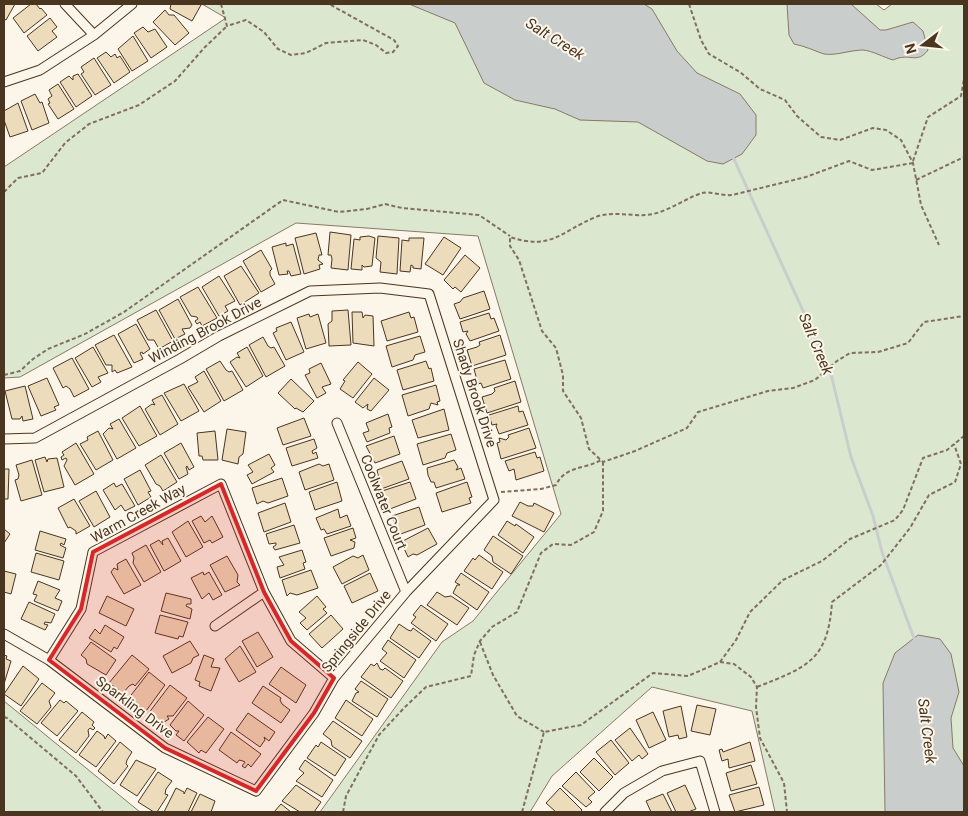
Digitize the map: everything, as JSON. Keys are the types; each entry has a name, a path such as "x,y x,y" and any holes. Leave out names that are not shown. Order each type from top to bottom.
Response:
{"street":[{"path":"65,4 94,35"},
{"path":"4,82 40,70 94,35 132,4"},
{"name":"Winding Brook Drive","path":"4,439 35,438 219,336 310,291 380,288 429,294"},
{"name":"Shady Brook Drive","path":"429,294 493,497"},
{"name":"Coolwater Court","path":"336,422 406,592"},
{"name":"Warm Creek Way","path":"49,660 81,609 93,552 221,484 264,592"},
{"name":"Springside Drive","path":"256,791 314,713 334,678 406,592 493,497"},
{"path":"215,626 264,592 291,641 334,678"},
{"name":"Sparkling Drive","path":"4,634 49,660 165,748 256,791"},
{"path":"605,812 624,793 662,770 700,761 715,812"}],"path":[{"path":"221,4 227,26"},
{"path":"4,192 18,178 42,173 65,143 89,124 140,106 175,81 205,47 227,26 246,20 264,32 278,49 292,55 306,53 326,43 363,40 376,45 386,53 393,52 398,46 394,40 329,4"},
{"path":"689,4 701,40 709,54 740,72 760,89 785,100 797,116 821,137 840,140 873,128 886,130 901,140 912,163 921,206 939,245"},
{"path":"912,163 917,143 928,118 961,96 964,79"},
{"path":"916,180 964,157"},
{"path":"4,375 20,371 33,358 48,349 85,334 124,312 283,200 339,212 367,209 385,204 402,208 479,215 510,236 524,241 551,241 597,216 646,215 678,205 701,193 709,192 720,196 732,195 806,176 849,161 872,170 912,163"},
{"path":"343,812 346,796 379,736 426,687 471,676 474,655 480,642 492,626 517,612 541,553 553,544 571,545 594,532 603,511 602,461 589,449 581,418 563,391 563,374 556,348 542,331 519,260 510,246 510,236"},
{"path":"493,497 541,490 556,485 561,475 572,469 590,466 635,451 686,428 698,412 768,391 792,388 815,380 836,360 850,353 878,352 908,343 924,322 964,316"},
{"path":"480,642 493,675 517,716 544,732 581,725 653,673 688,676 720,662 736,640 750,612 783,580 822,561 850,539 895,520 903,510 923,458 947,450 964,436"},
{"path":"757,687 802,669 818,654 825,642 831,622 832,602 881,565 910,528 929,495 955,482 960,464 954,444"},
{"path":"720,662 734,664 751,677 757,687 756,707 760,738 784,783 787,812"},
{"path":"4,717 76,776 103,812"},
{"path":"522,812 544,732"}],"highlighted area":[{"path":"221,484 264,592 291,641 334,678 314,713 256,791 165,748 49,660 81,609 93,552"}],"green space":[{"path":"202,4 876,4 884,10 892,4 964,4 964,812 775,812 752,711 652,687 552,776 530,812 320,812 442,642 473,621 561,514 478,236 296,223 20,377 4,378 4,167 226,18"},
{"path":"4,701 140,812 4,812"}],"water":[{"path":"409,4 644,4 652,9 677,51 697,73 740,94 756,115 756,135 742,154 723,164 707,161 638,122 580,120 555,109 515,100 484,83 455,23"},
{"path":"787,4 851,4 880,30 913,22 923,31 928,50 917,58 904,57 893,60 863,50 824,54 794,44 789,35"},
{"path":"918,635 940,639 951,654 959,692 951,718 953,748 964,766 964,812 885,812 883,683 895,653"}],"building":[{"path":"4,4 15,4 6,20 4,19"},
{"path":"31,4 36,4 47,15 24,33 13,18"},
{"path":"171,4 201,5 192,21 170,9"},
{"path":"165,10 169,15 174,15 189,33 175,45 153,22"},
{"path":"50,18 57,27 52,31 57,37 38,51 27,36"},
{"path":"143,27 148,32 155,29 167,47 151,58 134,33"},
{"path":"133,36 148,61 132,71 118,49"},
{"path":"106,52 111,57 115,54 117,58 120,56 130,72 114,83 97,58"},
{"path":"94,58 111,85 95,95 81,74 84,72 81,67"},
{"path":"78,74 92,96 76,107 60,82 69,76 73,80 73,76"},
{"path":"58,84 74,109 58,119 48,104 50,103 48,99 52,96 49,90"},
{"path":"35,94 40,103 42,102 49,123 32,130 21,101"},
{"path":"18,103 28,131 10,137 4,120 4,111"},
{"path":"330,232 351,235 348,270 331,268 332,259 331,255 328,255"},
{"path":"316,233 322,255 319,255 318,260 323,264 319,265 320,269 304,274 295,238"},
{"path":"369,236 375,238 372,266 364,267 362,265 362,270 351,269 354,239 360,240 360,237"},
{"path":"378,236 399,238 397,274 380,272 381,262 376,258"},
{"path":"444,237 461,248 443,275 425,264"},
{"path":"409,238 424,238 421,269 413,268 411,265 410,272 400,271 402,240 409,241"},
{"path":"286,243 286,246 293,244 301,274 291,276 289,271 287,271 288,274 279,275 272,247"},
{"path":"261,250 272,269 270,275 275,284 261,292 243,261"},
{"path":"465,255 480,268 461,292 455,287 453,289 444,280"},
{"path":"241,266 259,293 240,305 224,276"},
{"path":"219,276 235,301 225,306 228,311 219,316 202,287"},
{"path":"198,287 217,318 202,326 200,322 197,324 195,321 198,319 197,317 191,316 180,297"},
{"path":"484,291 490,309 460,319 454,304 460,302 463,298"},
{"path":"178,299 192,325 190,328 182,329 185,334 175,339 159,310"},
{"path":"156,310 173,341 159,349 154,340 148,340 137,320"},
{"path":"348,310 351,345 329,346 328,324 332,321 332,311"},
{"path":"352,312 362,312 363,318 365,315 373,316 374,346 353,343"},
{"path":"409,312 411,318 414,317 418,332 387,341 381,321"},
{"path":"489,313 491,319 494,318 499,331 470,341 466,334 468,331 463,332 460,322"},
{"path":"309,314 310,317 318,314 326,343 306,349 297,318"},
{"path":"291,322 304,352 286,360 273,333 277,331 276,328"},
{"path":"136,324 150,349 143,354 142,352 140,353 143,359 134,363 118,334"},
{"path":"114,335 132,367 117,373 115,370 112,372 112,365 106,365 95,345"},
{"path":"500,335 506,355 472,366 467,350 480,345 479,342"},
{"path":"420,336 425,352 415,355 413,360 392,367 386,346"},
{"path":"263,337 268,346 274,347 285,366 266,377 249,345"},
{"path":"93,347 108,373 98,377 101,382 92,387 75,358"},
{"path":"247,347 263,376 246,387 230,362 237,357 240,358 237,353"},
{"path":"72,358 89,389 74,397 70,389 66,386 63,388 53,368"},
{"path":"505,360 511,379 483,388 481,383 478,384 474,369"},
{"path":"220,361 226,370 232,371 243,390 224,401 206,369"},
{"path":"426,361 429,369 431,368 434,381 403,390 397,370"},
{"path":"358,362 372,374 353,398 340,389 345,381 343,380"},
{"path":"321,363 331,384 322,387 326,393 317,398 305,375 310,373 309,369"},
{"path":"204,371 221,401 204,412 188,387 198,382 195,377"},
{"path":"47,378 59,405 54,407 56,410 41,416 28,386"},
{"path":"374,378 389,390 371,411 367,409 368,404 363,408 355,402"},
{"path":"291,379 314,401 303,412 295,409 278,393"},
{"path":"515,381 521,402 487,413 482,397 492,394 495,391 494,388"},
{"path":"184,384 199,411 181,421 164,393"},
{"path":"436,385 440,401 437,402 438,405 431,403 429,409 408,416 402,395"},
{"path":"25,386 33,419 23,421 22,416 20,419 12,419 5,391"},
{"path":"162,395 178,424 160,435 145,409 152,404 155,405 152,400"},
{"path":"140,406 157,436 139,446 122,418"},
{"path":"518,406 519,412 523,411 528,425 499,434 497,424 492,425 489,415"},
{"path":"444,409 449,430 418,438 412,420"},
{"path":"388,414 392,427 389,428 390,433 367,442 363,433 369,431 366,423"},
{"path":"304,418 311,436 283,445 277,428"},
{"path":"119,419 136,448 117,459 103,434 109,428 113,429 110,424"},
{"path":"529,428 536,448 501,459 497,443 500,442 499,438 506,440 509,437 508,435"},
{"path":"227,429 246,432 243,454 239,457 238,464 222,460"},
{"path":"98,431 113,460 96,470 80,444 88,440 87,437"},
{"path":"215,431 218,460 203,460 202,456 199,456 197,433"},
{"path":"451,434 456,450 447,453 445,458 423,465 417,444"},
{"path":"394,436 400,454 375,463 366,446"},
{"path":"314,439 317,448 312,451 313,454 316,452 318,458 292,466 286,448"},
{"path":"76,443 94,474 75,485 64,466 66,458 62,460 61,457 64,455 62,452"},
{"path":"181,443 194,467 189,470 187,466 188,474 179,479 164,453"},
{"path":"535,452 537,458 540,457 544,471 516,480 514,469 509,471 505,461"},
{"path":"269,454 275,465 271,468 274,472 252,484 247,475 253,472 248,465"},
{"path":"161,455 177,482 163,491 156,484 145,465"},
{"path":"45,457 47,462 48,459 57,458 64,487 44,492 35,460"},
{"path":"32,460 42,495 21,501 15,480 18,479 19,475 16,465"},
{"path":"454,460 458,467 456,470 461,468 465,479 436,488 434,482 431,482 427,468"},
{"path":"402,461 409,479 381,489 377,470"},
{"path":"319,464 323,466 329,464 334,480 305,490 299,472"},
{"path":"4,469 9,469 8,499 4,499"},
{"path":"140,470 151,491 148,492 151,497 138,505 124,479"},
{"path":"282,478 288,496 268,503 263,501 257,504 252,488"},
{"path":"337,482 342,501 315,510 309,492"},
{"path":"410,482 416,499 390,509 382,491"},
{"path":"467,482 472,497 469,498 471,503 442,512 436,493"},
{"path":"114,483 116,487 122,484 135,506 125,511 121,505 115,510 103,490"},
{"path":"96,491 110,517 94,527 79,501"},
{"path":"74,499 90,526 76,534 76,531 70,527 68,528 58,508"},
{"path":"520,502 528,506 533,506 534,503 554,513 544,532 512,516"},
{"path":"285,503 291,522 264,532 258,513"},
{"path":"419,507 425,525 398,535 392,516"},
{"path":"338,509 340,518 347,515 351,526 327,534 324,529 321,530 316,518"},
{"path":"201,516 205,522 212,516 223,537 212,543 210,540 204,543 192,521"},
{"path":"188,521 203,547 186,557 172,532"},
{"path":"507,521 515,526 516,524 534,537 523,553 498,535"},
{"path":"294,525 300,543 275,550 273,547 276,543 269,544 266,534"},
{"path":"353,528 356,538 350,540 355,542 354,548 331,556 324,538"},
{"path":"428,528 437,544 417,555 413,554 408,557 401,542"},
{"path":"4,529 10,534 4,543"},
{"path":"40,531 66,539 64,545 61,543 60,545 66,548 63,558 35,550"},
{"path":"493,536 523,556 511,574 493,562 492,556 484,550"},
{"path":"168,538 181,561 164,571 150,545 159,540 163,545 162,541"},
{"path":"146,545 161,572 144,582 133,563 132,553"},
{"path":"302,550 306,562 303,563 305,569 280,578 277,567 284,565 279,557"},
{"path":"36,553 64,561 59,580 31,572"},
{"path":"363,555 369,570 342,584 333,567 353,556 358,558"},
{"path":"479,555 503,572 492,589 464,571 473,558 475,560"},
{"path":"227,556 238,575 237,582 240,585 225,592 210,565"},
{"path":"126,559 141,585 124,594 111,572 114,568 118,570 117,564"},
{"path":"311,570 318,588 297,595 290,593 287,596 282,580"},
{"path":"4,571 16,574 11,594 4,592"},
{"path":"203,572 204,575 209,572 222,595 213,600 209,593 202,599 191,578"},
{"path":"370,573 378,591 352,603 344,586"},
{"path":"461,573 489,592 477,610 453,593 457,585 460,585 455,582"},
{"path":"38,581 60,590 55,598 62,601 58,611 34,601 37,595 33,594"},
{"path":"437,592 445,597 451,596 469,608 457,625 427,605"},
{"path":"166,593 191,599 191,604 186,606 192,609 190,619 161,611"},
{"path":"107,596 134,609 126,626 99,613"},
{"path":"317,596 326,607 323,609 327,613 307,630 300,623 306,618 299,612"},
{"path":"29,602 55,614 51,623 45,622 44,624 48,625 45,630 21,619"},
{"path":"421,605 448,624 436,641 411,623 416,617 413,615"},
{"path":"160,615 188,622 183,637 179,636 178,639 155,633"},
{"path":"331,615 343,629 322,648 309,634"},
{"path":"399,624 411,631 413,628 431,641 419,658 390,638"},
{"path":"105,625 124,637 117,649 114,647 111,652 89,638 95,629 100,634"},
{"path":"258,632 273,657 257,667 242,641"},
{"path":"388,640 416,660 404,678 380,661 387,653 382,649"},
{"path":"190,641 199,655 193,658 191,663 172,673 163,656"},
{"path":"91,642 116,660 106,675 87,664 86,659 81,655"},
{"path":"240,646 256,672 239,682 225,659"},
{"path":"4,655 7,656 6,659 11,661 4,684"},
{"path":"132,655 149,669 135,686 133,684 129,686 123,693 109,683"},
{"path":"204,655 214,659 211,667 220,668 211,691 199,686 200,682 195,680"},
{"path":"377,663 380,669 383,670 385,668 403,681 391,698 361,677 371,664 374,666"},
{"path":"23,666 39,679 21,706 4,694"},
{"path":"281,667 306,685 296,703 269,684"},
{"path":"149,672 165,685 146,711 128,699"},
{"path":"361,681 388,699 377,717 352,701 356,693 359,692 355,689"},
{"path":"42,683 55,693 49,701 51,707 37,724 20,711"},
{"path":"170,685 187,698 173,716 167,716 169,719 161,724 148,714"},
{"path":"263,686 281,698 282,704 290,710 281,723 252,703"},
{"path":"60,700 64,703 66,701 78,711 57,736 41,723"},
{"path":"346,700 373,719 362,736 335,718"},
{"path":"188,701 204,715 184,741 176,735 179,731 176,731 170,725"},
{"path":"697,705 716,709 710,735 691,731"},
{"path":"681,706 687,737 679,739 678,735 669,737 663,711"},
{"path":"82,712 94,722 92,725 95,728 88,730 89,736 76,753 59,740"},
{"path":"653,712 666,740 649,748 636,720"},
{"path":"248,713 275,732 269,741 264,737 265,740 260,747 236,730"},
{"path":"208,717 224,729 206,753 201,750 199,753 187,742"},
{"path":"333,721 362,741 350,758 332,746 331,740 323,734"},
{"path":"630,728 648,754 642,759 639,755 632,761 615,740"},
{"path":"97,731 105,739 108,734 116,741 96,767 79,755"},
{"path":"231,732 261,754 251,767 248,764 245,768 242,766 245,762 239,760 237,763 219,750"},
{"path":"611,740 629,763 615,775 596,752"},
{"path":"120,742 132,752 127,760 126,764 128,766 114,784 98,771"},
{"path":"321,742 346,759 335,776 307,758 316,745 318,747"},
{"path":"750,742 755,761 729,768 728,759 722,761 719,750 722,749 723,752"},
{"path":"594,758 613,777 599,791 580,772"},
{"path":"136,760 156,769 137,796 120,785"},
{"path":"305,760 333,780 322,797 296,781 304,773 299,769"},
{"path":"751,765 757,784 731,791 726,773"},
{"path":"158,772 172,781 166,789 165,794 168,795 157,812 154,812 138,802"},
{"path":"576,772 595,792 588,798 592,802 586,807 562,786"},
{"path":"296,785 321,802 314,812 300,812 282,801"},
{"path":"685,785 696,809 688,812 676,812 667,793"},
{"path":"759,787 764,805 735,812 729,795"},
{"path":"176,788 184,792 184,794 187,788 197,793 188,812 164,812"},
{"path":"560,788 582,810 580,812 556,812 546,803"},
{"path":"200,794 215,801 211,812 191,812"},
{"path":"663,794 672,812 651,812 646,801"},
{"path":"281,804 291,812 274,812"}],"waterway":[{"name":"Salt Creek","path":"733,157 830,370 851,457 873,516 882,552 915,641"}]}
